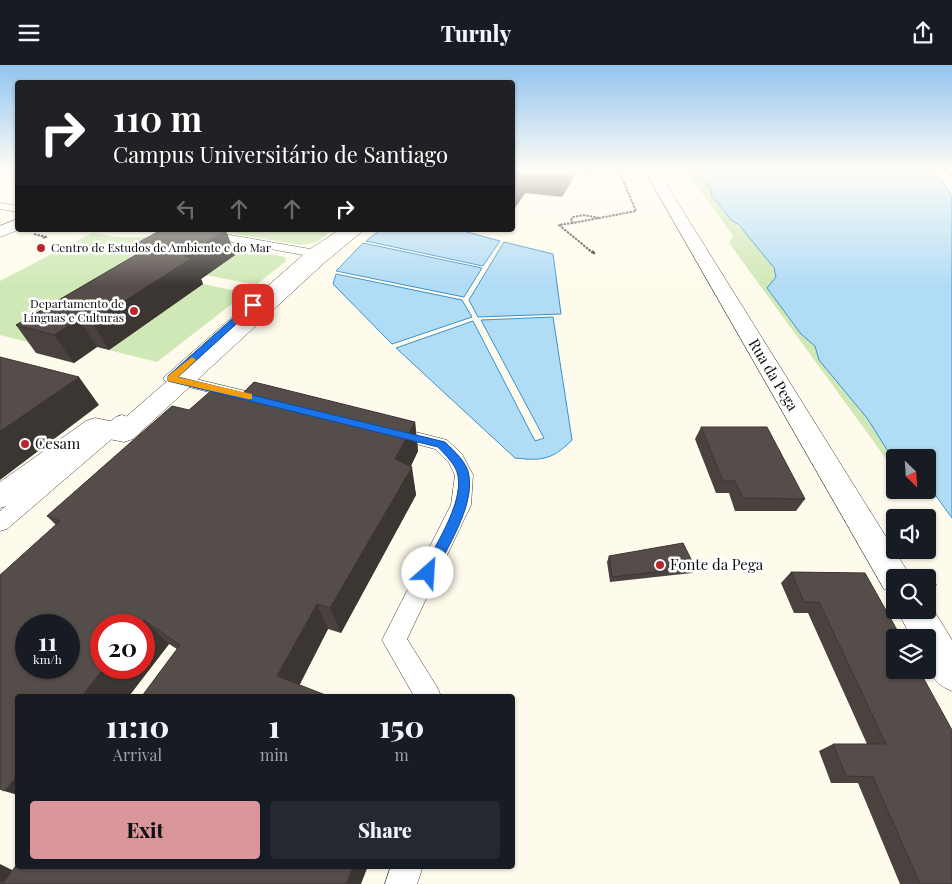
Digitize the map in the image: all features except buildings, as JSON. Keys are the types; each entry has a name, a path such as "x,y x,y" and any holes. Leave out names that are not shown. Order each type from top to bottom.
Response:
{"street":[{"name":"Rua da Pega","path":"674,209 889,569"},
{"path":"0,226 15,219"},
{"path":"0,232 15,225"},
{"path":"0,497 95,427 124,433 177,379 318,259 344,232"},
{"path":"932,619 952,673"}],"lane":[{"path":"195,232 312,253"},
{"path":"177,379 312,253 344,232"},
{"path":"177,379 288,406"},
{"path":"374,428 441,445 456,459 464,475 462,505 394,641 427,694"},
{"path":"0,523 111,430"},
{"path":"401,884 406,869"}],"path":[{"path":"595,254 558,225 636,211 635,209"},
{"path":"573,223 571,220 573,217 578,216 589,215 599,218"},
{"path":"34,234 46,237 43,238"}],"green space":[{"path":"714,209 722,209 751,238 769,261 776,277 767,289 801,334 815,346 819,360 867,418 887,449 886,459 729,243 733,237"},
{"path":"224,232 330,232 317,242 300,245"},
{"path":"92,233 116,237 180,237 285,257 286,261 256,285 206,275 35,344 0,335 0,281"},
{"path":"203,284 246,293 157,362 109,350"}],"water":[{"path":"722,209 952,209 952,518 936,496 936,449 887,449 867,418 819,360 815,346 801,334 767,288 776,277 774,268 739,225 731,220"},
{"path":"377,232 467,232 500,241 483,266 366,241"},
{"path":"504,242 553,254 561,314 478,317 469,300"},
{"path":"363,243 482,268 464,297 336,271"},
{"path":"336,274 462,300 472,317 392,344 333,284"},
{"path":"553,317 572,440 558,452 546,458 515,458 396,348 473,321 535,441 544,438 481,320"}],"slow traffic":[{"path":"192,360 171,379 248,396"}],"place":[{"name":"Centro de Estudos de Ambiente e do Mar","path":"41,248"},
{"name":"Departamento de Línguas e Culturas","path":"134,311"},
{"name":"Cesam","path":"25,444"},
{"name":"Fonte da Pega","path":"660,565"}],"route":[{"path":"253,305 171,379 441,445 456,459 464,475 462,505 428,573"}]}
